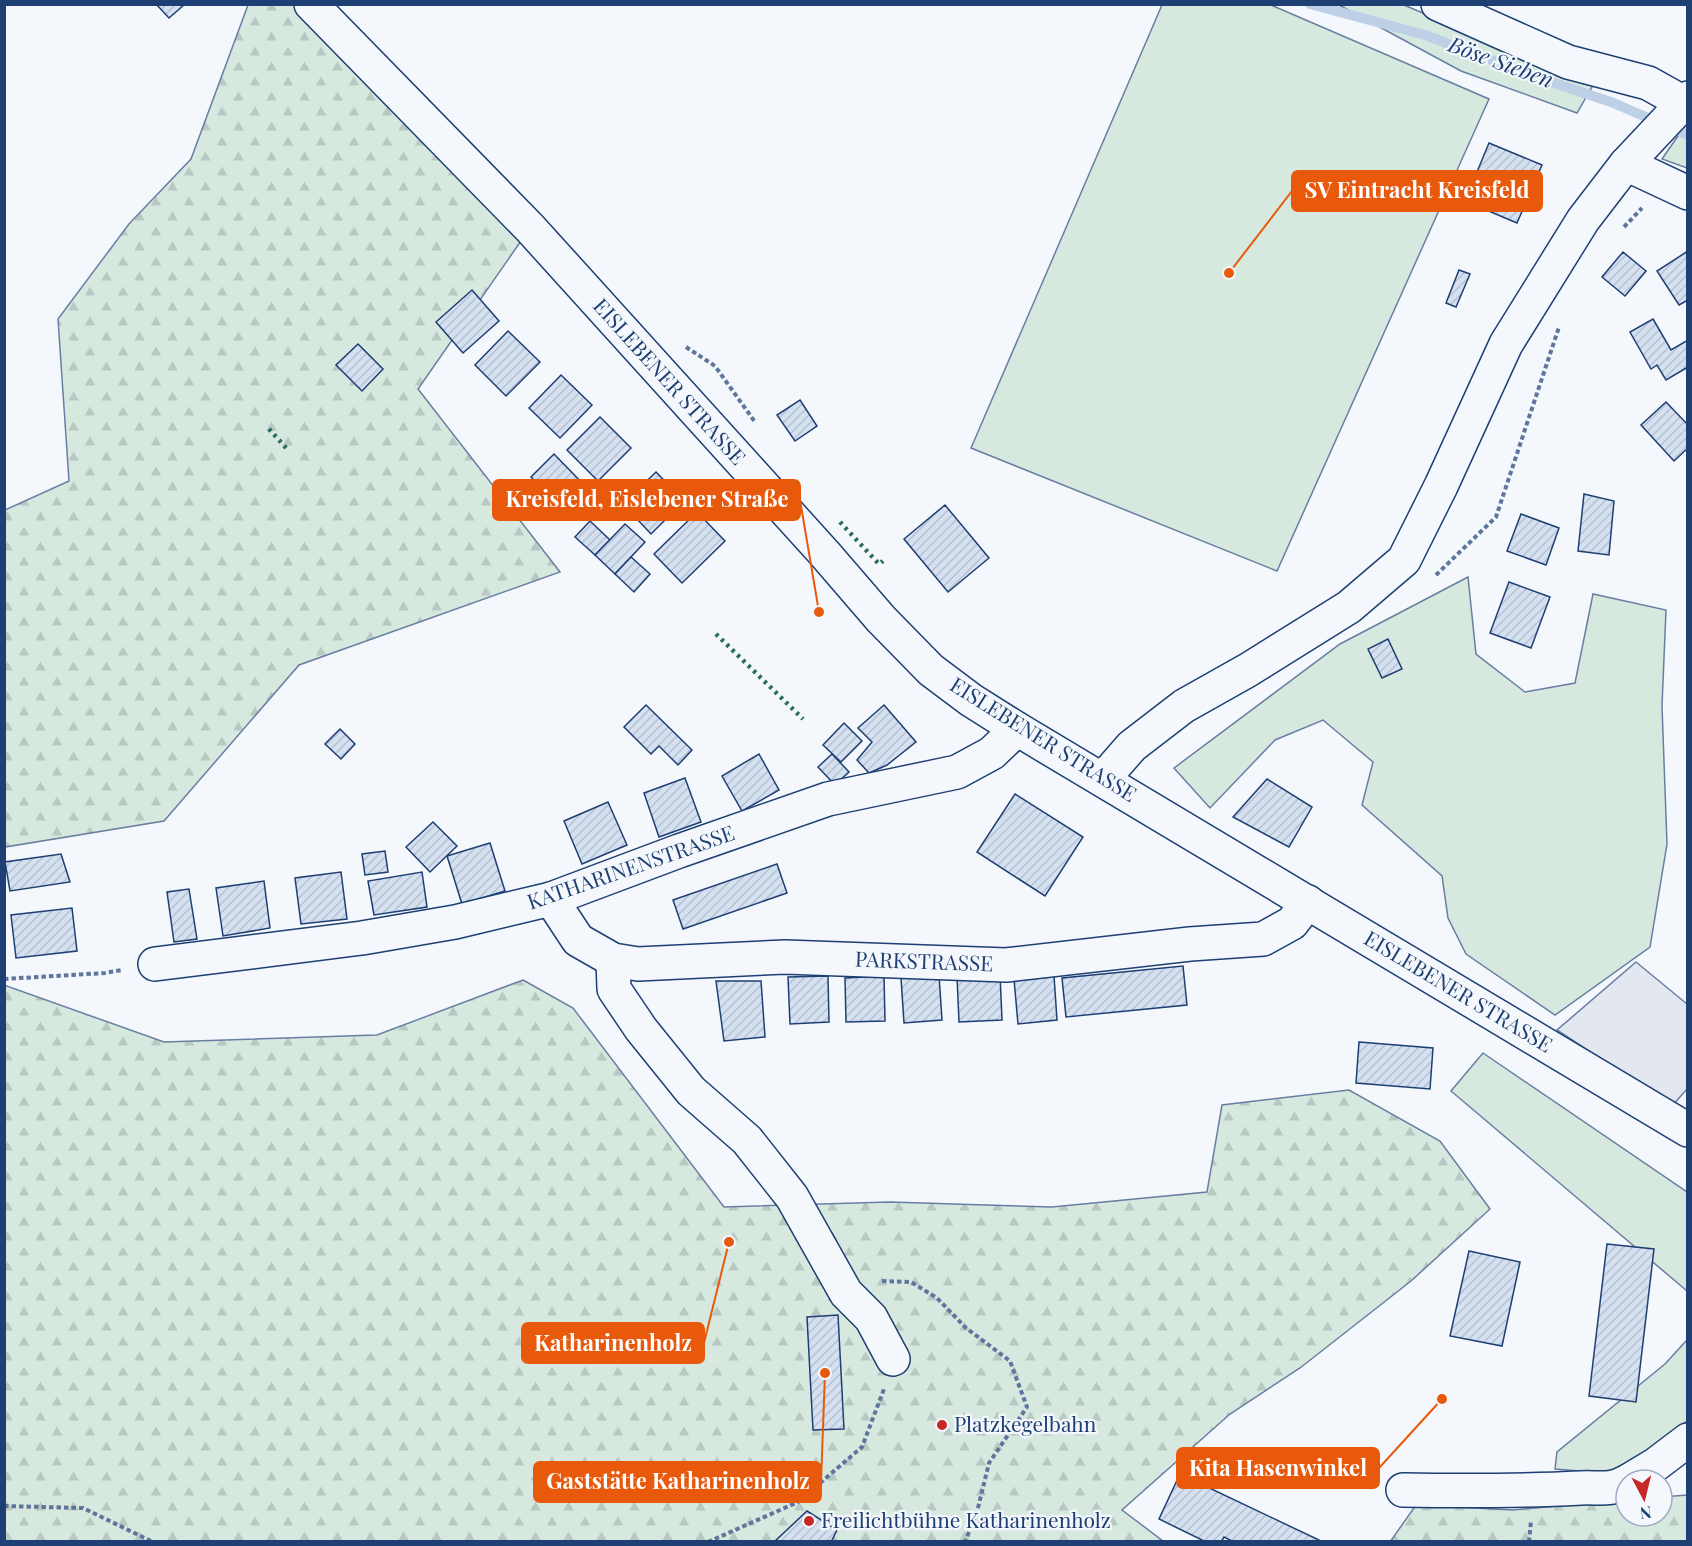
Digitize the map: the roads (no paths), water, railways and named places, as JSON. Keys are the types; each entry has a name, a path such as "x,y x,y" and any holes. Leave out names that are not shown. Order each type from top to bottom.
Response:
{"street":[{"name":"EISLEBENER STRASSE","path":"311,4 530,228 825,554 880,619 931,670 971,700 1017,729 1688,1130"},
{"path":"1103,779 1132,746 1184,706 1248,670 1349,607 1404,560 1441,486 1506,344 1583,220 1636,152 1680,104 1648,83 1568,62 1438,4"},
{"path":"1636,152 1677,188"},
{"name":"KATHARINENSTRASSE","path":"155,964 362,938 454,922 551,899 828,799 957,772 992,753 1017,729"},
{"name":"PARKSTRASSE","path":"551,899 578,940 613,960 638,964 785,957 1006,965 1190,944 1263,939 1292,923 1308,902"},
{"path":"613,960 614,988 641,1029 691,1091 747,1140 792,1197 846,1293 871,1318 893,1359"},
{"path":"1650,1468 1688,1440"},
{"path":"1403,1490 1535,1491 1584,1487 1614,1488"}],"waterway":[{"name":"Böse Sieben","path":"1310,4 1425,35 1611,102 1688,135"}],"place":[{"name":"SV Eintracht Kreisfeld","path":"1229,273"},
{"name":"Kreisfeld, Eislebener Straße","path":"819,612"},
{"name":"Katharinenholz","path":"729,1242"},
{"name":"Gaststätte Katharinenholz","path":"825,1373"},
{"name":"Kita Hasenwinkel","path":"1442,1399"},
{"name":"Platzkegelbahn","path":"942,1425"},
{"name":"Freilichtbühne Katharinenholz","path":"809,1521"}]}
